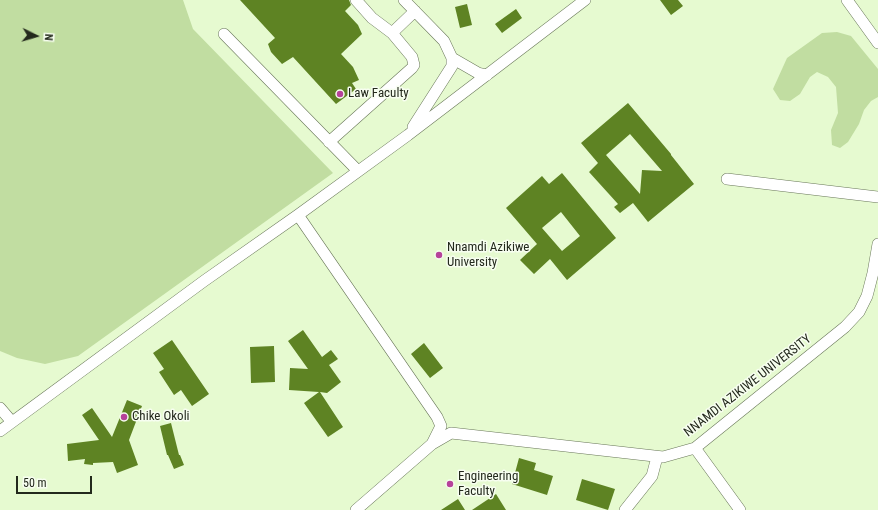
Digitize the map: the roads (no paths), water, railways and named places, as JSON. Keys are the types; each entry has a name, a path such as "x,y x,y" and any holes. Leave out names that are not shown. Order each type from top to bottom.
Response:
{"street":[{"path":"330,142 412,68 414,64 412,57 392,33 372,18 356,0"},
{"path":"404,0 444,41 452,58 452,66 408,135"},
{"path":"0,431 204,281 408,135 585,0"},
{"path":"848,0 878,43"},
{"path":"392,33 415,11"},
{"path":"224,34 358,171"},
{"path":"452,58 478,73 487,75"},
{"path":"727,179 878,197"},
{"path":"298,215 432,409 440,426 451,433 432,444 356,510"},
{"name":"NNAMDI AZIKIWE UNIVERSITY","path":"451,433 663,457 695,448 845,327 859,312 867,296 878,244"},
{"path":"0,408 12,422"},
{"path":"432,444 440,426"},
{"path":"695,448 740,510"},
{"path":"625,510 652,476 657,456"}],"place":[{"name":"Law Faculty","path":"340,94"},
{"name":"Nnamdi Azikiwe University","path":"439,255"},
{"name":"Chike Okoli","path":"124,417"},
{"name":"Engineering Faculty","path":"450,484"}]}
